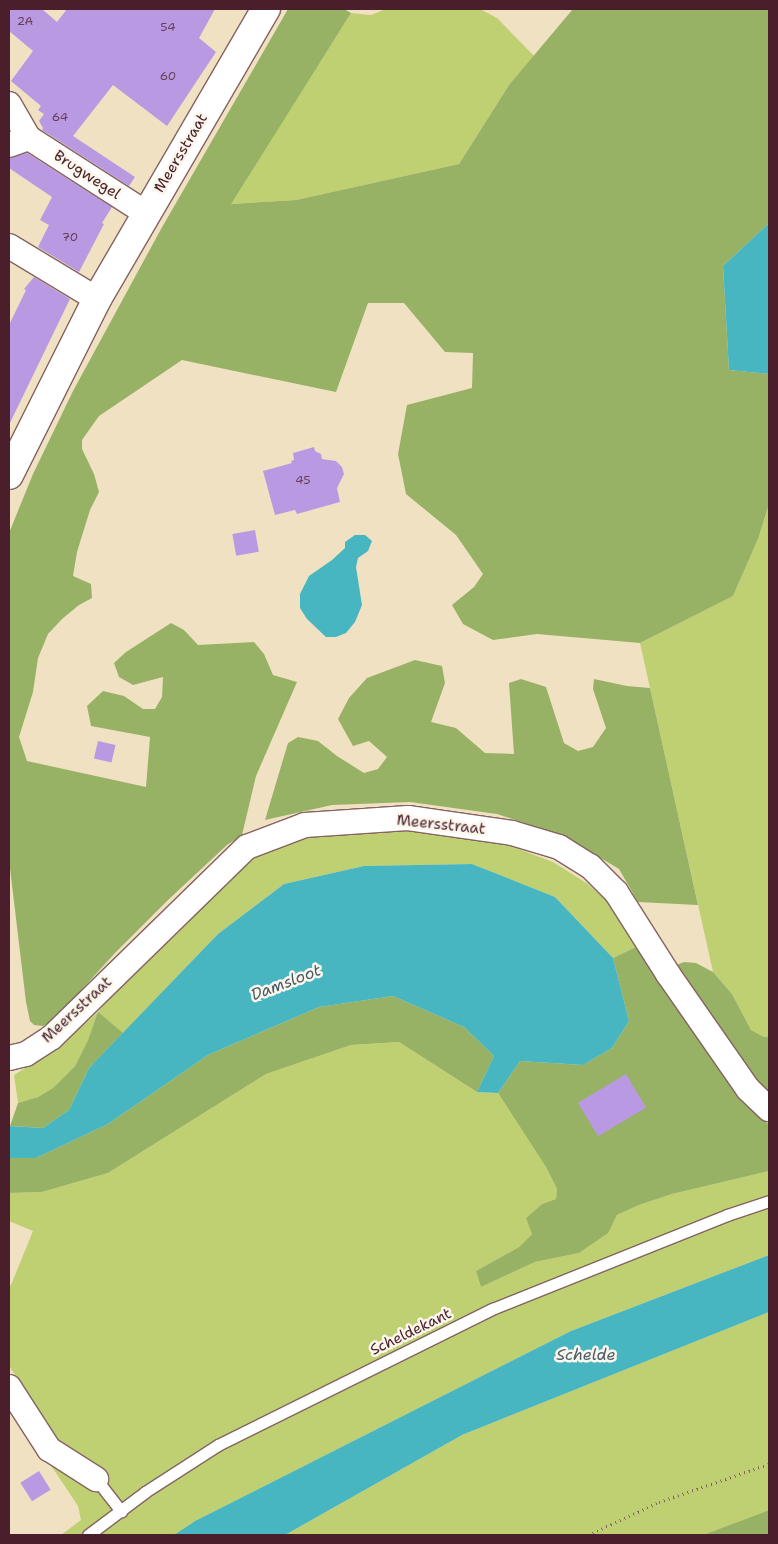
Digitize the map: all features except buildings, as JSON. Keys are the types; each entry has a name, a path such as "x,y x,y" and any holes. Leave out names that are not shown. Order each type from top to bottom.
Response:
{"main road":[{"name":"Meersstraat","path":"9,475 97,299 266,9"}],"street":[{"name":"Brugwegel","path":"9,104 19,142 146,213"},
{"path":"9,246 97,299"},
{"name":"Meersstraat","path":"9,1058 26,1054 52,1037 247,847 305,825 408,818 512,832 559,847 590,866 616,892 668,974 748,1089 769,1109"},
{"path":"9,1387 49,1450 96,1479"}],"lane":[{"name":"Scheldekant","path":"88,1535 144,1492 218,1445 492,1309 727,1215 769,1201"},
{"path":"96,1479 120,1511"}],"path":[{"path":"588,1535 659,1502 769,1464"}],"green space":[{"path":"288,9 344,9 351,13 231,204 296,200 459,164 509,85 573,9 769,9 769,223 723,266 729,370 769,374 769,504 758,539 733,596 640,643 537,634 493,640 463,624 452,605 474,587 483,574 456,535 406,494 398,454 407,405 472,388 473,353 445,352 404,303 368,303 336,392 182,360 99,416 82,440 82,449 94,474 99,492 90,510 77,552 73,576 91,584 92,598 79,605 48,634 38,658 33,692 19,737 27,761 146,787 150,737 91,726 87,706 103,691 124,696 143,709 155,709 162,697 163,677 133,685 119,677 114,663 126,652 171,623 184,630 198,645 254,642 264,654 273,675 297,682 256,776 242,835 227,845 168,900 115,953 54,1020 43,1026 34,1025 30,1021 26,1002 9,860 9,533 33,474 73,391 161,229"},
{"path":"386,9 480,9 497,18 534,56 509,85 459,164 296,200 230,204 351,13 371,15"},
{"path":"769,504 769,1037 764,1037 751,1030 732,994 713,972 640,643 733,596 758,539"},
{"path":"415,660 442,666 445,683 431,722 456,728 485,753 514,754 509,683 521,679 546,687 564,743 578,751 593,747 606,728 593,689 594,679 627,686 650,688 698,905 638,902 619,869 564,836 497,814 410,802 332,805 265,820 288,743 298,737 318,741 364,773 378,769 387,757 369,741 353,746 338,719 349,698 367,678"},
{"path":"397,829 508,845 553,862 588,884 610,904 636,947 613,958 555,897 472,864 364,866 284,884 218,934 123,1033 98,1013 88,1040 75,1066 53,1088 38,1097 18,1103 14,1075 60,1046 98,1012 115,990 229,877 263,852 305,838 339,831"},
{"path":"636,947 674,1003 748,1103 769,1125 769,1171 672,1194 639,1205 617,1215 608,1233 579,1253 535,1262 481,1287 476,1271 519,1247 532,1234 526,1218 542,1204 556,1199 557,1189 546,1167 498,1093 520,1061 583,1065 612,1048 629,1021 613,958"},
{"path":"684,962 696,963 713,972 732,994 751,1030 764,1037 769,1037 769,1093 745,1066 674,966"},
{"path":"393,996 464,1027 494,1056 477,1092 399,1042 351,1045 266,1074 108,1173 42,1192 9,1193 9,1158 36,1158 108,1124 208,1055 319,1007"},
{"path":"98,1012 123,1033 89,1068 69,1110 43,1128 10,1126 18,1103 38,1097 53,1088 75,1066 88,1040"},
{"path":"399,1042 477,1092 498,1093 546,1167 557,1189 556,1199 542,1204 526,1218 533,1233 519,1247 476,1271 481,1287 535,1262 579,1253 607,1233 617,1215 639,1205 672,1194 769,1171 769,1255 571,1331 195,1521 174,1535 61,1535 81,1520 78,1506 42,1452 45,1419 9,1366 9,1284 11,1285 33,1231 9,1221 9,1193 42,1192 108,1173 266,1074 351,1045"},
{"path":"769,1312 769,1510 703,1535 285,1535 462,1435"},
{"path":"769,1510 769,1535 703,1535"}],"water":[{"path":"769,223 769,374 729,370 723,266"},
{"path":"355,535 365,535 372,541 368,551 358,558 356,567 362,605 355,622 346,633 336,637 326,637 307,619 300,608 300,594 309,576 332,560 345,548 345,542"},
{"name":"Damsloot","path":"472,864 555,897 613,958 629,1021 612,1048 583,1065 520,1061 498,1093 477,1092 494,1056 464,1027 393,996 319,1007 208,1055 108,1124 36,1158 9,1158 9,1126 43,1128 69,1110 89,1068 218,934 284,884 364,866"},
{"name":"Schelde","path":"769,1255 769,1312 462,1435 285,1535 174,1535 195,1521 571,1331"}]}
